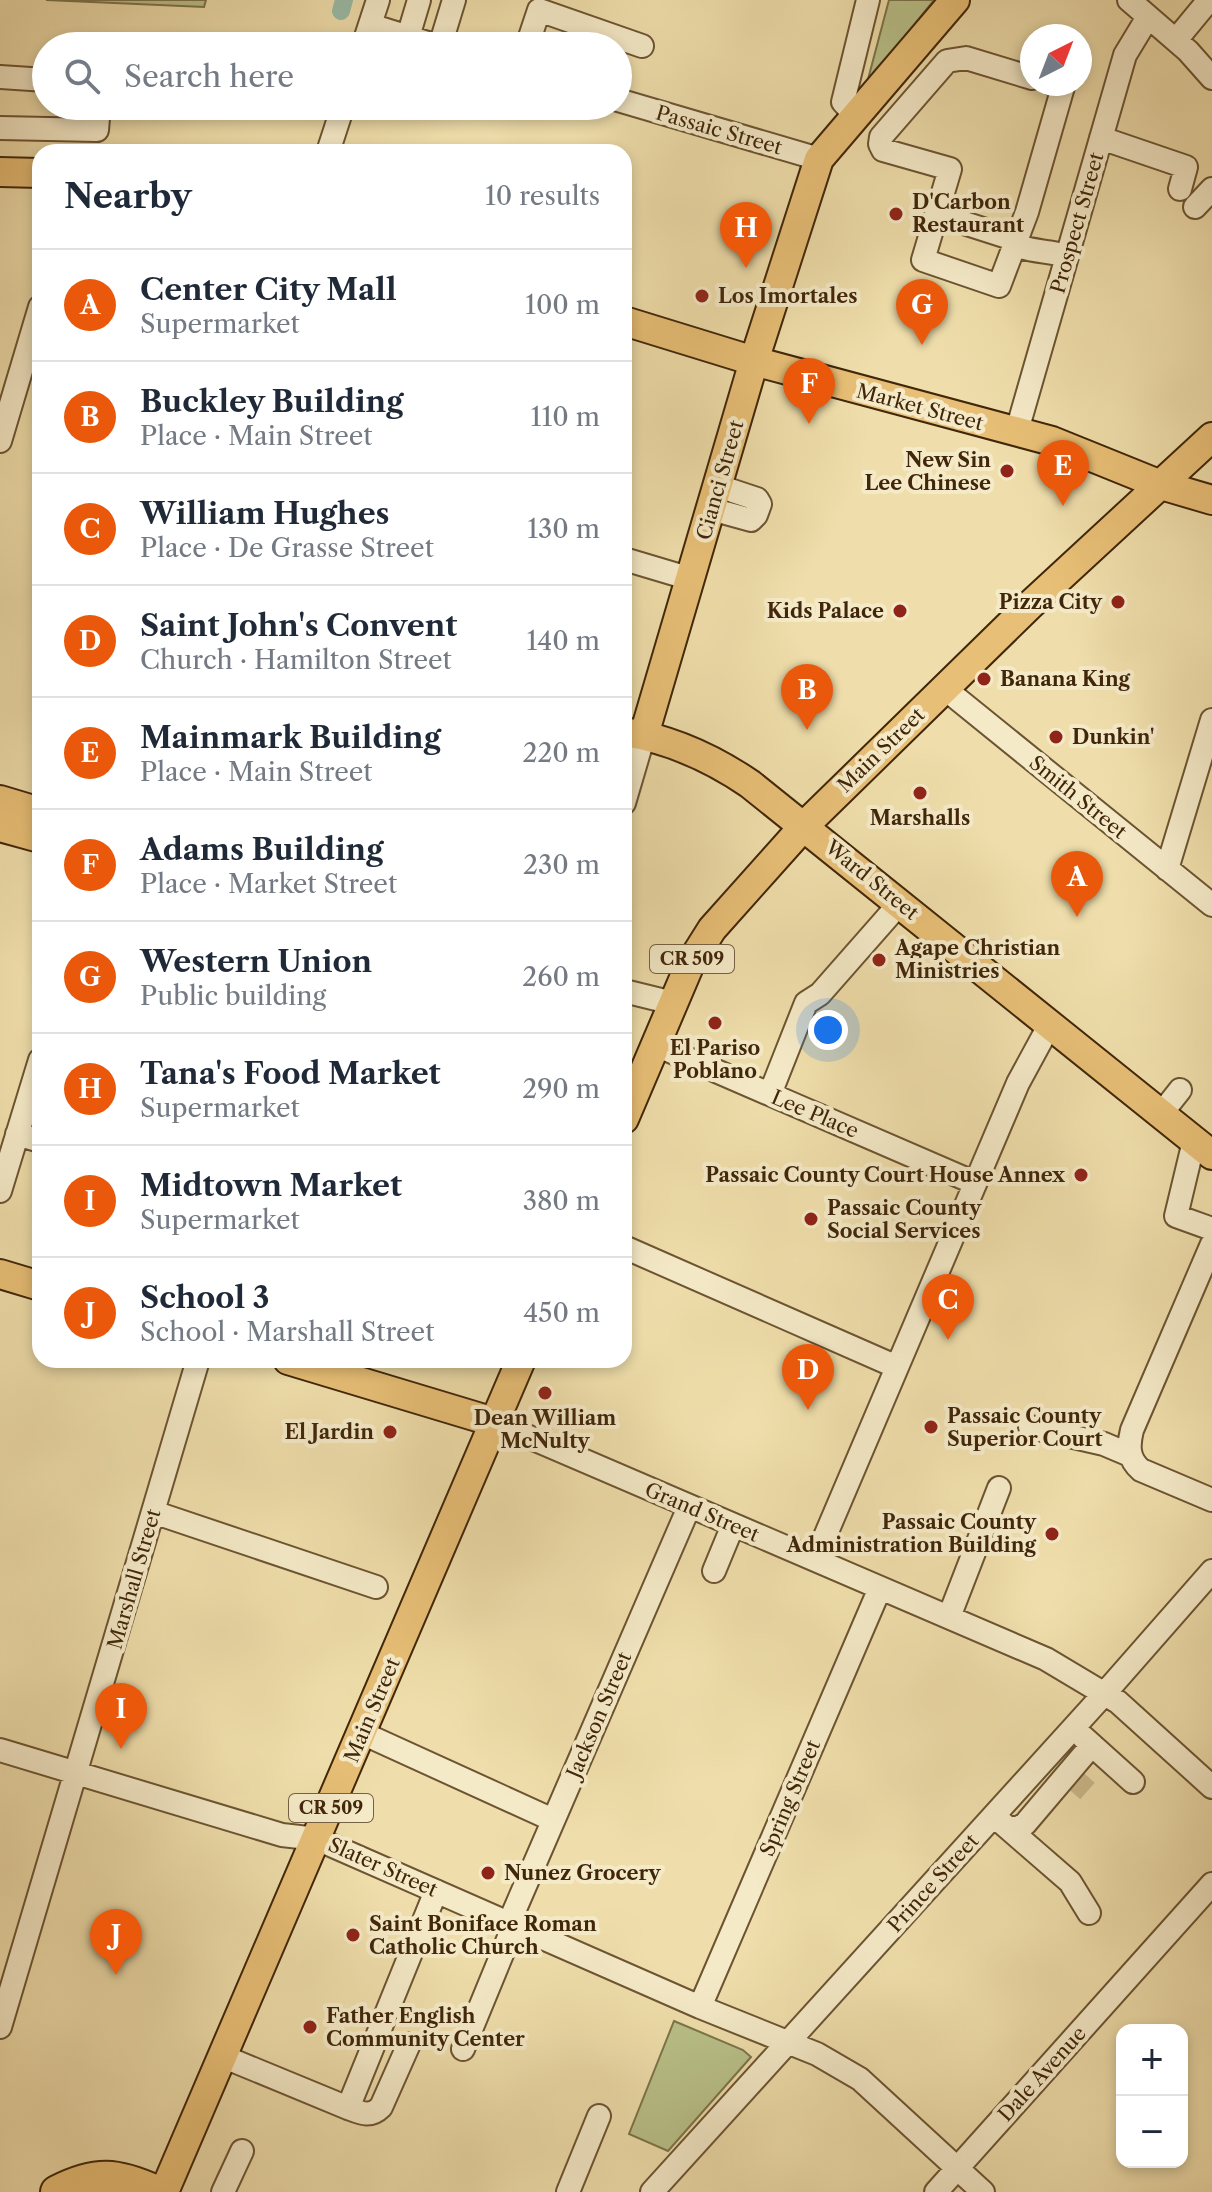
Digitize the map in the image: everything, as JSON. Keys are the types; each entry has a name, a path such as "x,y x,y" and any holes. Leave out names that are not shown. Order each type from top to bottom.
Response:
{"highway":[{"path":"0,825 32,834"},
{"path":"0,843 32,845"},
{"path":"57,2192 89,2178 114,2177 156,2192"}],"main road":[{"path":"819,159 955,0"},
{"name":"Cianci Street","path":"634,733 691,579 754,361 819,159"},
{"path":"0,172 32,173"},
{"name":"Market Street","path":"632,323 754,361 1016,434 1052,441 1161,485 1212,500"},
{"name":"Main Street","path":"632,1100 690,964 712,929 804,826 944,688 1212,437"},
{"name":"Ward Street","path":"634,733 720,764 804,826 1203,1148"},
{"path":"0,800 32,810"},
{"path":"0,1274 32,1284"},
{"name":"Grand Street","path":"315,1368 494,1422"},
{"name":"Main Street","path":"164,2192 518,1368"}],"street":[{"path":"367,32 378,0"},
{"path":"409,32 419,0"},
{"path":"443,32 454,0"},
{"path":"856,116 843,102 868,0"},
{"path":"1129,0 1176,40 1212,78"},
{"path":"1176,40 1209,0"},
{"path":"532,32 539,10 602,32"},
{"name":"Prospect Street","path":"1016,434 1125,55 1148,17"},
{"path":"632,43 642,46"},
{"path":"1020,74 966,58 947,61 881,137 883,150 950,169 923,260 999,286 1027,212 1060,96"},
{"path":"0,77 32,79"},
{"name":"Passaic Street","path":"632,104 819,159"},
{"path":"0,128 97,130 98,120"},
{"path":"331,144 338,120"},
{"path":"1101,138 1186,167 1180,189"},
{"path":"1195,207 1212,189"},
{"path":"936,214 1017,240 1021,247 1037,252 1045,249 1067,256"},
{"path":"0,441 32,334"},
{"path":"632,561 691,579"},
{"name":"Smith Street","path":"944,688 1212,905"},
{"path":"1167,869 1212,720"},
{"path":"770,1094 806,1003 820,994 900,903"},
{"path":"632,993 673,1003"},
{"path":"815,1560 1018,1083 1050,1024"},
{"name":"Lee Place","path":"656,1045 975,1183"},
{"path":"0,1191 32,1086"},
{"path":"1161,1114 1180,1090"},
{"path":"17,1134 32,1139"},
{"path":"1203,1148 1176,1216 1212,1229"},
{"path":"1130,1455 1132,1430 1212,1244"},
{"path":"632,1251 897,1367"},
{"name":"Marshall Street","path":"0,2027 196,1368"},
{"name":"Grand Street","path":"494,1422 1046,1659 1118,1702 1212,1787"},
{"path":"1030,1427 1104,1444 1130,1455 1141,1470 1212,1500"},
{"path":"949,1617 999,1488"},
{"name":"Jackson Street","path":"463,2049 553,1820 689,1507"},
{"path":"153,1512 376,1587"},
{"path":"714,1571 733,1525"},
{"name":"Prince Street","path":"652,2192 788,2042 1001,1822 1073,1729 1211,1573"},
{"name":"Spring Street","path":"700,2007 880,1588"},
{"path":"1073,1729 1133,1782"},
{"path":"362,1733 553,1820"},
{"name":"Slater Street","path":"0,1750 282,1835 317,1839 700,2007 817,2054 860,2079 983,2192"},
{"path":"1088,1774 1098,1751"},
{"path":"1001,1822 1018,1828 1025,1824 1098,1751"},
{"path":"1001,1822 1026,1837 1037,1833 1072,1792"},
{"path":"1001,1822 1070,1882 1089,1913"},
{"name":"Dale Avenue","path":"936,2192 1212,1884"},
{"path":"348,2108 436,1891"},
{"path":"222,2056 348,2108 374,2114 381,2107 409,2044"},
{"path":"568,2192 599,2116"},
{"path":"223,2192 242,2151"}],"green space":[{"path":"46,0 206,0 204,7"},
{"path":"889,0 934,0 867,83"},
{"path":"674,2021 743,2050 751,2057 668,2151 629,2134"}],"waterway":[{"path":"341,11 344,0"}],"tunnel":[{"path":"1072,1792 1088,1774"}],"place":[{"name":"D'Carbon Restaurant","path":"896,214"},
{"name":"Tana's Food Market","path":"746,268"},
{"name":"Los Imortales","path":"702,296"},
{"name":"Western Union","path":"922,345"},
{"name":"Adams Building","path":"809,424"},
{"name":"New Sin Lee Chinese","path":"1007,471"},
{"name":"Mainmark Building","path":"1063,506"},
{"name":"Pizza City","path":"1118,602"},
{"name":"Kids Palace","path":"900,611"},
{"name":"Banana King","path":"984,679"},
{"name":"Buckley Building","path":"807,730"},
{"name":"Dunkin'","path":"1056,737"},
{"name":"Marshalls","path":"920,793"},
{"name":"Center City Mall","path":"1077,917"},
{"name":"Agape Christian Ministries","path":"879,960"},
{"name":"El Pariso Poblano","path":"715,1023"},
{"name":"Passaic County Court House Annex","path":"1081,1175"},
{"name":"Passaic County Social Services","path":"811,1219"},
{"name":"William Hughes","path":"948,1340"},
{"name":"Dean William McNulty","path":"545,1393"},
{"name":"Saint John's Convent","path":"808,1410"},
{"name":"Passaic County Superior Court","path":"931,1427"},
{"name":"El Jardin","path":"390,1432"},
{"name":"Passaic County Administration Building","path":"1052,1534"},
{"name":"Midtown Market","path":"121,1749"},
{"name":"Nunez Grocery","path":"488,1873"},
{"name":"Saint Boniface Roman Catholic Church","path":"353,1935"},
{"name":"School 3","path":"116,1975"},
{"name":"Father English Community Center","path":"310,2027"}]}
